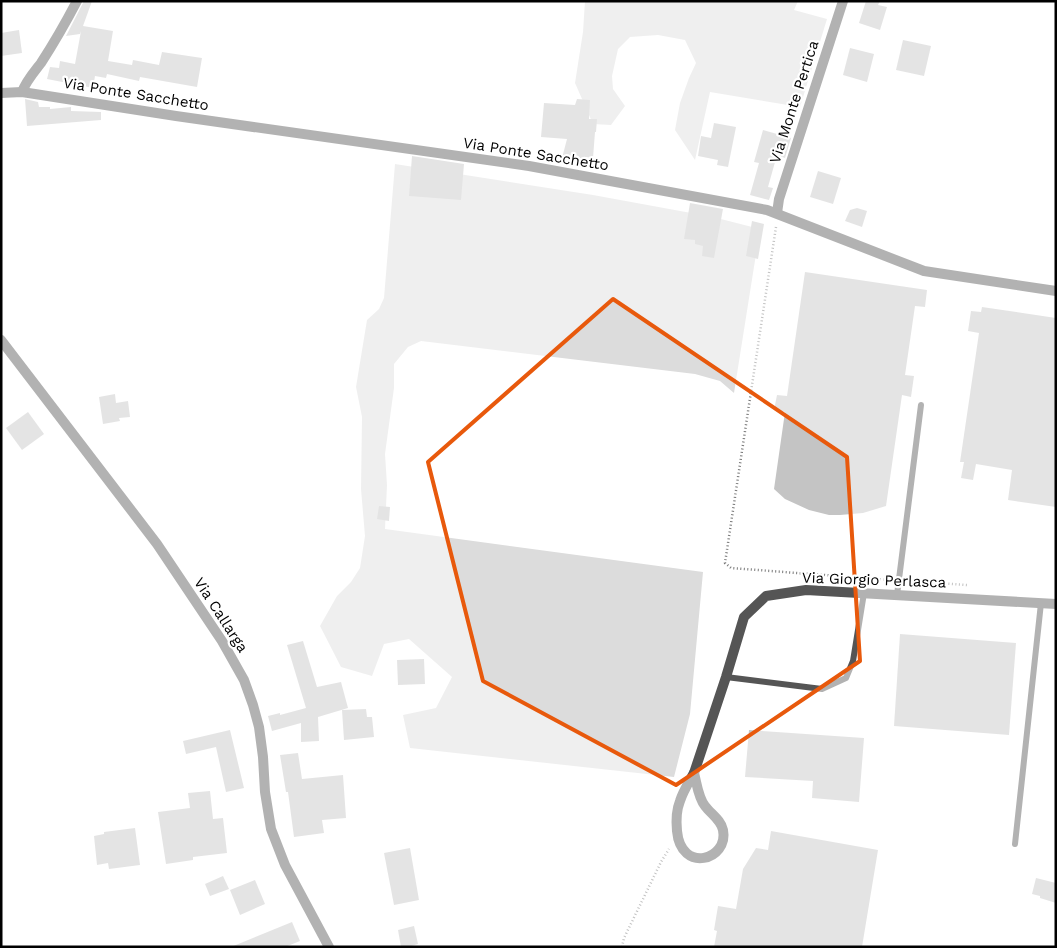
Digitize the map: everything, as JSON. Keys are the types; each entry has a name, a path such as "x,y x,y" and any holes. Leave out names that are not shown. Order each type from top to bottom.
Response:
{"street":[{"path":"22,92 24,86 59,35 77,1"},
{"name":"Via Monte Pertica","path":"777,213 779,200 843,1"},
{"name":"Via Ponte Sacchetto","path":"1,93 22,92 176,116 529,166 767,210 924,270 1056,291"},
{"name":"Via Callarga","path":"1,340 157,544 222,642 244,680 259,727 265,792 271,829 285,865 329,947"},
{"name":"Via Giorgio Perlasca","path":"677,836 676,819 680,801 694,773 744,617 766,596 806,590 1056,604"},
{"path":"677,836 678,843 682,849 692,857 699,858 706,858 718,851 724,838 721,824 700,798 694,773"}],"lane":[{"path":"897,595 921,405"},
{"path":"726,677 822,689 846,678 854,661 864,593"},
{"path":"1015,844 1041,603"}],"path":[{"path":"777,213 775,240 725,563 731,568 971,585"},
{"path":"622,947 624,938 661,862 677,836"}],"highlighted area":[{"path":"613,299 847,457 860,661 676,785 483,681 428,462"}],"shaded area":[{"path":"585,1 798,1 794,10 827,19 800,107 710,92 695,160 675,130 680,103 696,63 685,40 658,35 630,37 618,49 612,76 613,89 625,106 611,125 593,124 575,83 583,32"},
{"path":"395,164 593,195 713,217 760,229 734,393 720,381 695,374 421,341 408,347 394,364 394,388 385,454 387,485 385,529 703,572 690,714 674,777 410,748 403,715 436,708 452,677 409,639 384,644 372,676 341,667 320,626 337,596 351,582 360,568 365,536 361,489 362,417 356,387 367,320 379,309 384,298"}],"building":[{"path":"84,1 92,1 83,26 113,31 108,61 132,65 133,60 159,65 162,52 202,58 197,87 140,77 139,81 107,74 106,78 95,76 93,88 47,79 50,67 59,68 60,61 75,64 81,31 80,34 66,36"},
{"path":"866,1 880,1 878,5 887,7 880,30 859,23"},
{"path":"19,30 22,53 1,56 1,33"},
{"path":"903,40 931,46 924,76 896,70"},
{"path":"850,48 874,54 867,82 843,75"},
{"path":"25,99 38,102 39,107 50,107 50,109 71,107 71,111 101,112 101,120 27,126"},
{"path":"577,99 590,100 589,119 597,119 593,158 562,158 567,139 541,137 544,103 575,105"},
{"path":"714,123 736,127 728,167 717,165 718,160 698,156 701,136 711,138"},
{"path":"763,130 791,138 785,158 777,155 768,187 773,188 769,200 750,195 759,163 754,162"},
{"path":"412,156 464,164 461,200 409,196"},
{"path":"818,171 841,178 833,204 810,197"},
{"path":"690,203 723,209 714,258 702,256 703,246 695,244 695,240 684,239"},
{"path":"857,208 867,211 862,227 845,221 850,210"},
{"path":"752,221 764,224 758,259 746,256"},
{"path":"805,272 927,290 925,307 915,306 905,375 914,376 911,397 902,395 886,506 863,513 829,515 809,510 785,499 774,489 785,412 774,410 777,395 787,396"},
{"path":"982,307 1056,318 1056,507 1008,500 1012,470 976,464 973,480 961,478 964,462 960,462 979,333 968,331 971,311 981,312"},
{"path":"115,394 116,403 128,401 130,417 119,418 120,421 103,424 99,397"},
{"path":"28,412 44,434 22,450 6,428"},
{"path":"379,506 390,507 389,521 377,519"},
{"path":"900,634 1016,643 1009,735 894,726"},
{"path":"303,641 317,687 341,682 348,708 318,717 319,741 301,742 301,723 272,731 268,716 306,708 287,645"},
{"path":"424,659 425,684 398,685 397,660"},
{"path":"366,709 367,717 372,717 374,737 344,740 342,710"},
{"path":"230,730 244,788 226,792 216,747 186,754 183,741"},
{"path":"749,730 864,738 859,802 812,798 813,781 745,777"},
{"path":"298,753 302,779 343,775 346,818 322,820 324,833 294,837 288,792 286,792 280,755"},
{"path":"210,791 213,819 223,818 227,853 193,857 193,860 166,864 158,812 190,808 188,793"},
{"path":"135,828 140,865 109,869 108,863 97,865 94,836 104,834 104,832"},
{"path":"771,831 878,850 862,947 714,947 717,931 714,930 718,906 736,909 743,869 756,848 768,850"},
{"path":"410,848 419,900 394,905 384,853"},
{"path":"223,876 229,889 210,896 205,884"},
{"path":"1036,878 1056,883 1056,903 1032,894"},
{"path":"255,880 265,904 240,915 230,890"},
{"path":"292,922 300,941 285,947 231,947"},
{"path":"414,926 418,944 401,947 398,930"}]}
